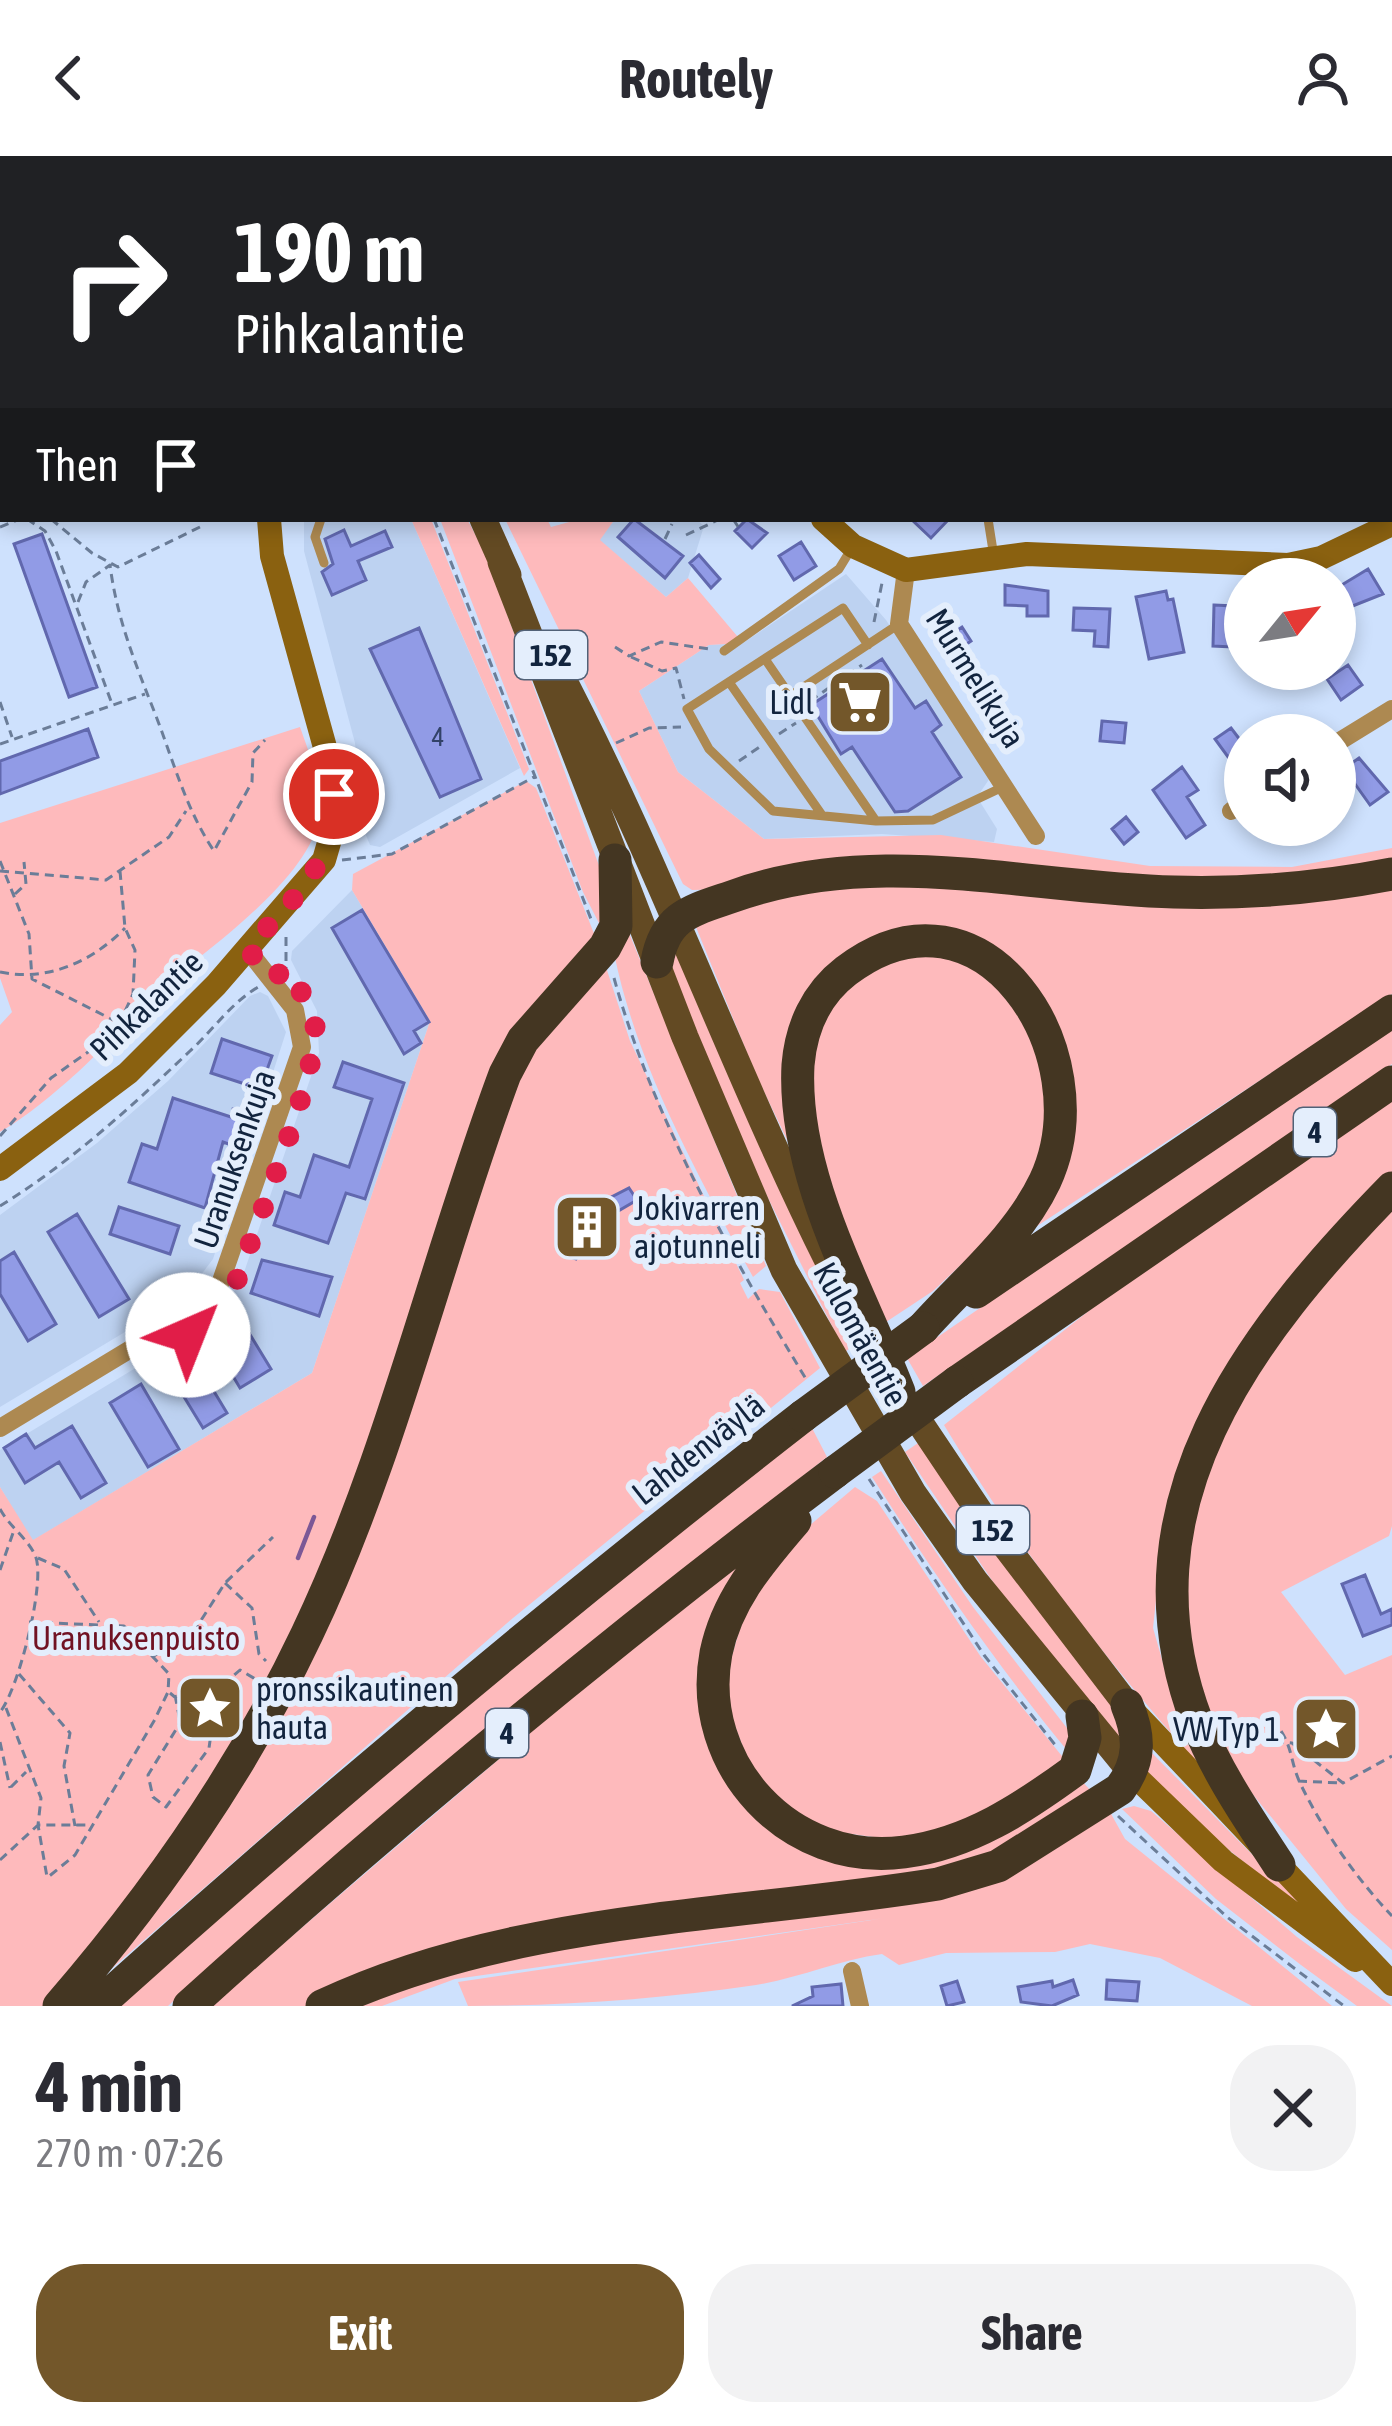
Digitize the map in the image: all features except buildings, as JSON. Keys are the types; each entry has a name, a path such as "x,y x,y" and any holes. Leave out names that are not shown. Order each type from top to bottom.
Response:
{"highway":[{"path":"59,2006 195,1828 309,1630 356,1513 505,1074 523,1040 605,946 616,926 615,860"},
{"path":"657,962 661,939 677,916 778,882 852,869 1229,892 1392,874"},
{"path":"899,1392 814,1172 802,1124 798,1066 807,1020 841,975 888,948 928,943 970,952 1015,984 1048,1034 1063,1091 1058,1145 1033,1204 923,1328"},
{"name":"Lahdenväylä","path":"97,2006 281,1840 571,1597 803,1417 923,1328 1392,1011"},
{"name":"4","path":"189,2006 320,1888 551,1696 835,1472 957,1382 1392,1082"},
{"path":"1279,1865 1208,1746 1185,1680 1172,1600 1189,1477 1251,1353 1318,1268 1392,1188"},
{"path":"835,1472 757,1564 724,1623 716,1653 714,1706 725,1750 771,1814 801,1834 851,1851 902,1853 947,1842 1004,1817 1076,1770 1085,1738 1082,1716"},
{"path":"322,2006 383,1981 489,1950 938,1884 998,1866 1105,1803 1132,1773 1138,1744 1127,1705"}],"main road":[{"name":"Kulomäentie","path":"488,534 615,860 776,1251 828,1353 962,1563 1132,1773"},
{"name":"Kulomäentie","path":"488,534 600,749 677,916 787,1180 899,1392 981,1514 1127,1705"}],"street":[{"name":"Pihkalantie","path":"0,1169 128,1073 247,949 324,860 335,822 331,769 272,556 269,522"},
{"path":"826,522 853,546 905,570 929,571 1027,554 1288,565 1321,558 1391,526"},
{"name":"Murmelikuja","path":"905,570 899,624 1036,836"},
{"path":"1356,731 1392,709"},
{"name":"Uranuksenkuja","path":"0,1428 205,1304 220,1284 302,1047 295,1010 267,987 247,949"},
{"name":"Kulomäentie","path":"1127,1705 1392,1984 1223,1861 1132,1773"},
{"path":"852,1971 860,2006"}],"lane":[{"path":"319,522 315,537 324,563"},
{"path":"988,522 994,557"},
{"path":"724,651 839,569 853,546"},
{"path":"868,645 843,608 687,709 709,749 773,811 876,821 933,820 1005,786"},
{"path":"790,696 899,624"},
{"path":"765,659 876,821"},
{"path":"729,682 822,816"}],"path":[{"path":"29,522 45,531 78,602 112,704"},
{"path":"55,522 118,567 200,527 200,522"},
{"path":"686,536 714,522"},
{"path":"735,522 739,527"},
{"path":"665,539 672,524"},
{"path":"78,602 86,582 110,565"},
{"path":"110,565 116,609 187,809 214,851 252,782 253,753 265,740"},
{"path":"629,656 662,642 724,651"},
{"path":"615,647 662,671 676,668 687,709"},
{"path":"0,744 147,694"},
{"path":"0,702 13,739"},
{"path":"616,742 649,728 694,724"},
{"path":"340,860 392,854 536,776"},
{"path":"3,871 106,880 169,837 187,809"},
{"path":"334,872 345,841"},
{"path":"0,861 29,934 32,979"},
{"path":"14,896 26,884 24,862"},
{"path":"1,1134 51,1078 115,1034 133,994 135,950 125,928 120,871"},
{"path":"0,1206 118,1117 217,1025 232,1003 267,987 286,968 282,949 293,923"},
{"path":"32,979 104,949 125,928"},
{"path":"0,972 32,979 119,1023 143,1028"},
{"path":"0,1509 37,1557 64,1569 99,1622"},
{"path":"0,1570 14,1531"},
{"path":"153,1657 198,1624 225,1583 273,1537"},
{"path":"0,1712 18,1672 37,1557"},
{"path":"225,1583 252,1608 259,1654 271,1666"},
{"path":"5,1706 41,1798 38,1826 47,1879 75,1855 168,1692 169,1674 124,1626 29,1622"},
{"path":"204,1705 215,1705 209,1748 166,1807 153,1797 148,1775 180,1723 240,1670 259,1681"},
{"path":"18,1672 70,1733 64,1766 75,1826"},
{"path":"168,1692 194,1713"},
{"path":"175,1696 180,1723"},
{"path":"1272,1719 1292,1743 1343,1783"},
{"path":"1208,1746 1235,1736 1292,1743"},
{"path":"0,1742 10,1788 28,1770"},
{"path":"1292,1743 1298,1780 1348,1863 1392,1916"},
{"path":"1298,1780 1343,1783 1392,1756"},
{"path":"1114,1812 1227,1917 1345,2006"},
{"path":"0,1861 38,1826 88,1826"}],"shaded area":[{"path":"304,522 412,522 520,768 380,847 370,845 355,743 304,551"},
{"path":"613,522 699,522 704,526 688,578 666,597 599,540"},
{"path":"846,574 886,620 990,778 977,797 997,829 994,842 882,834 764,839 678,772 639,691 709,645 743,643"},
{"path":"352,890 430,1021 312,1373 32,1541 0,1487 0,1450 210,1323 240,1284 319,1053 317,1011 291,960 292,951"},
{"path":"260,992 268,996 286,1032 213,1259 185,1296 0,1407 0,1215 97,1143 168,1081 250,996"}],"green space":[{"path":"412,522 432,522 529,769 524,776"},
{"path":"441,522 469,522 484,551 601,871 603,931 583,892"},
{"path":"506,522 548,522 551,527 613,522 600,540 666,597 688,578 743,643 709,645 639,691 678,772 764,839 941,835 1150,866 1292,867 1392,848 1392,861 1270,882 1116,879 692,890 683,884"},
{"path":"300,727 320,804 311,842 294,869 241,923 130,1012 71,1078 0,1132 0,1025 12,1012 0,978 0,823"},
{"name":"Uranuksenpuisto","path":"526,781 536,788 597,941 558,982 285,1659 200,1804 48,2006 0,2006 0,1487 33,1540 312,1373 430,1021 352,890 353,874"},
{"path":"1392,879 1392,994 1034,1228 1064,1056 951,935 800,1012 816,1200 756,1075 696,927 699,919 813,882"},
{"path":"629,933 766,1266 753,1277 672,1120 638,1037 614,953"},
{"path":"673,939 791,1207 860,1340 845,1352 752,1166 671,973"},
{"path":"943,952 982,967 1036,1027 1050,1140 1015,1214 933,1291 886,1322 820,1157 811,1112 810,1069 819,1028 850,981 888,963"},
{"path":"605,964 630,1041 744,1280 740,1283 748,1299 759,1289 780,1292 820,1368 513,1618 87,1990 257,1749 529,1042"},
{"path":"1392,1026 1392,1064 923,1386 907,1358"},
{"path":"1392,1098 1392,1179 1175,1476 1166,1509 1153,1628 1186,1743 1209,1762 1212,1780 1070,1609 1004,1519 944,1425 1095,1306"},
{"path":"1392,1201 1392,1526 1389,1536 1281,1592 1345,1675 1392,1655 1392,1950 1346,1909 1224,1759 1183,1633 1191,1505 1254,1364"},
{"path":"812,1428 827,1457 410,1794 168,2006 116,2006 515,1659"},
{"path":"921,1441 1123,1719 1127,1747 1004,1598 905,1452"},
{"path":"881,1471 973,1607 1070,1732 1071,1755 992,1654 919,1549 872,1477"},
{"path":"855,1487 877,1501 981,1657 1066,1761 1024,1796 909,1842 816,1829 754,1777 722,1691 751,1589 796,1537"},
{"path":"743,1561 727,1595 726,1766 859,1860 1079,1778 1093,1793 991,1859 615,1920 308,2006 210,2006 560,1707"},
{"path":"1147,1748 1302,1908 1180,1806 1144,1767"},
{"path":"1134,1806 1151,1811 1297,1937 1392,2006 1357,2006 1301,1965 1216,1899 1122,1809"},
{"path":"1110,1812 1125,1839 1332,2006 1252,2006 1160,1958 1090,1944 1055,1952 946,1953 899,1965 882,1954 756,1985 576,2003 468,2006 458,1982 885,1918 455,1979 382,2006 344,2006 554,1946 880,1904"}],"waterway":[{"path":"298,1558 314,1517"}],"place":[{"name":"Lidl","path":"860,702"},
{"name":"Jokivarren ajotunneli","path":"587,1227"},
{"name":"pronssikautinen hauta","path":"210,1708"},
{"name":"VW Typ 1","path":"1326,1729"}],"route":[{"path":"188,1335 214,1313 236,1283 310,1065 315,1025 298,988 286,968 274,978 247,949 324,860 335,822 334,794"}]}
